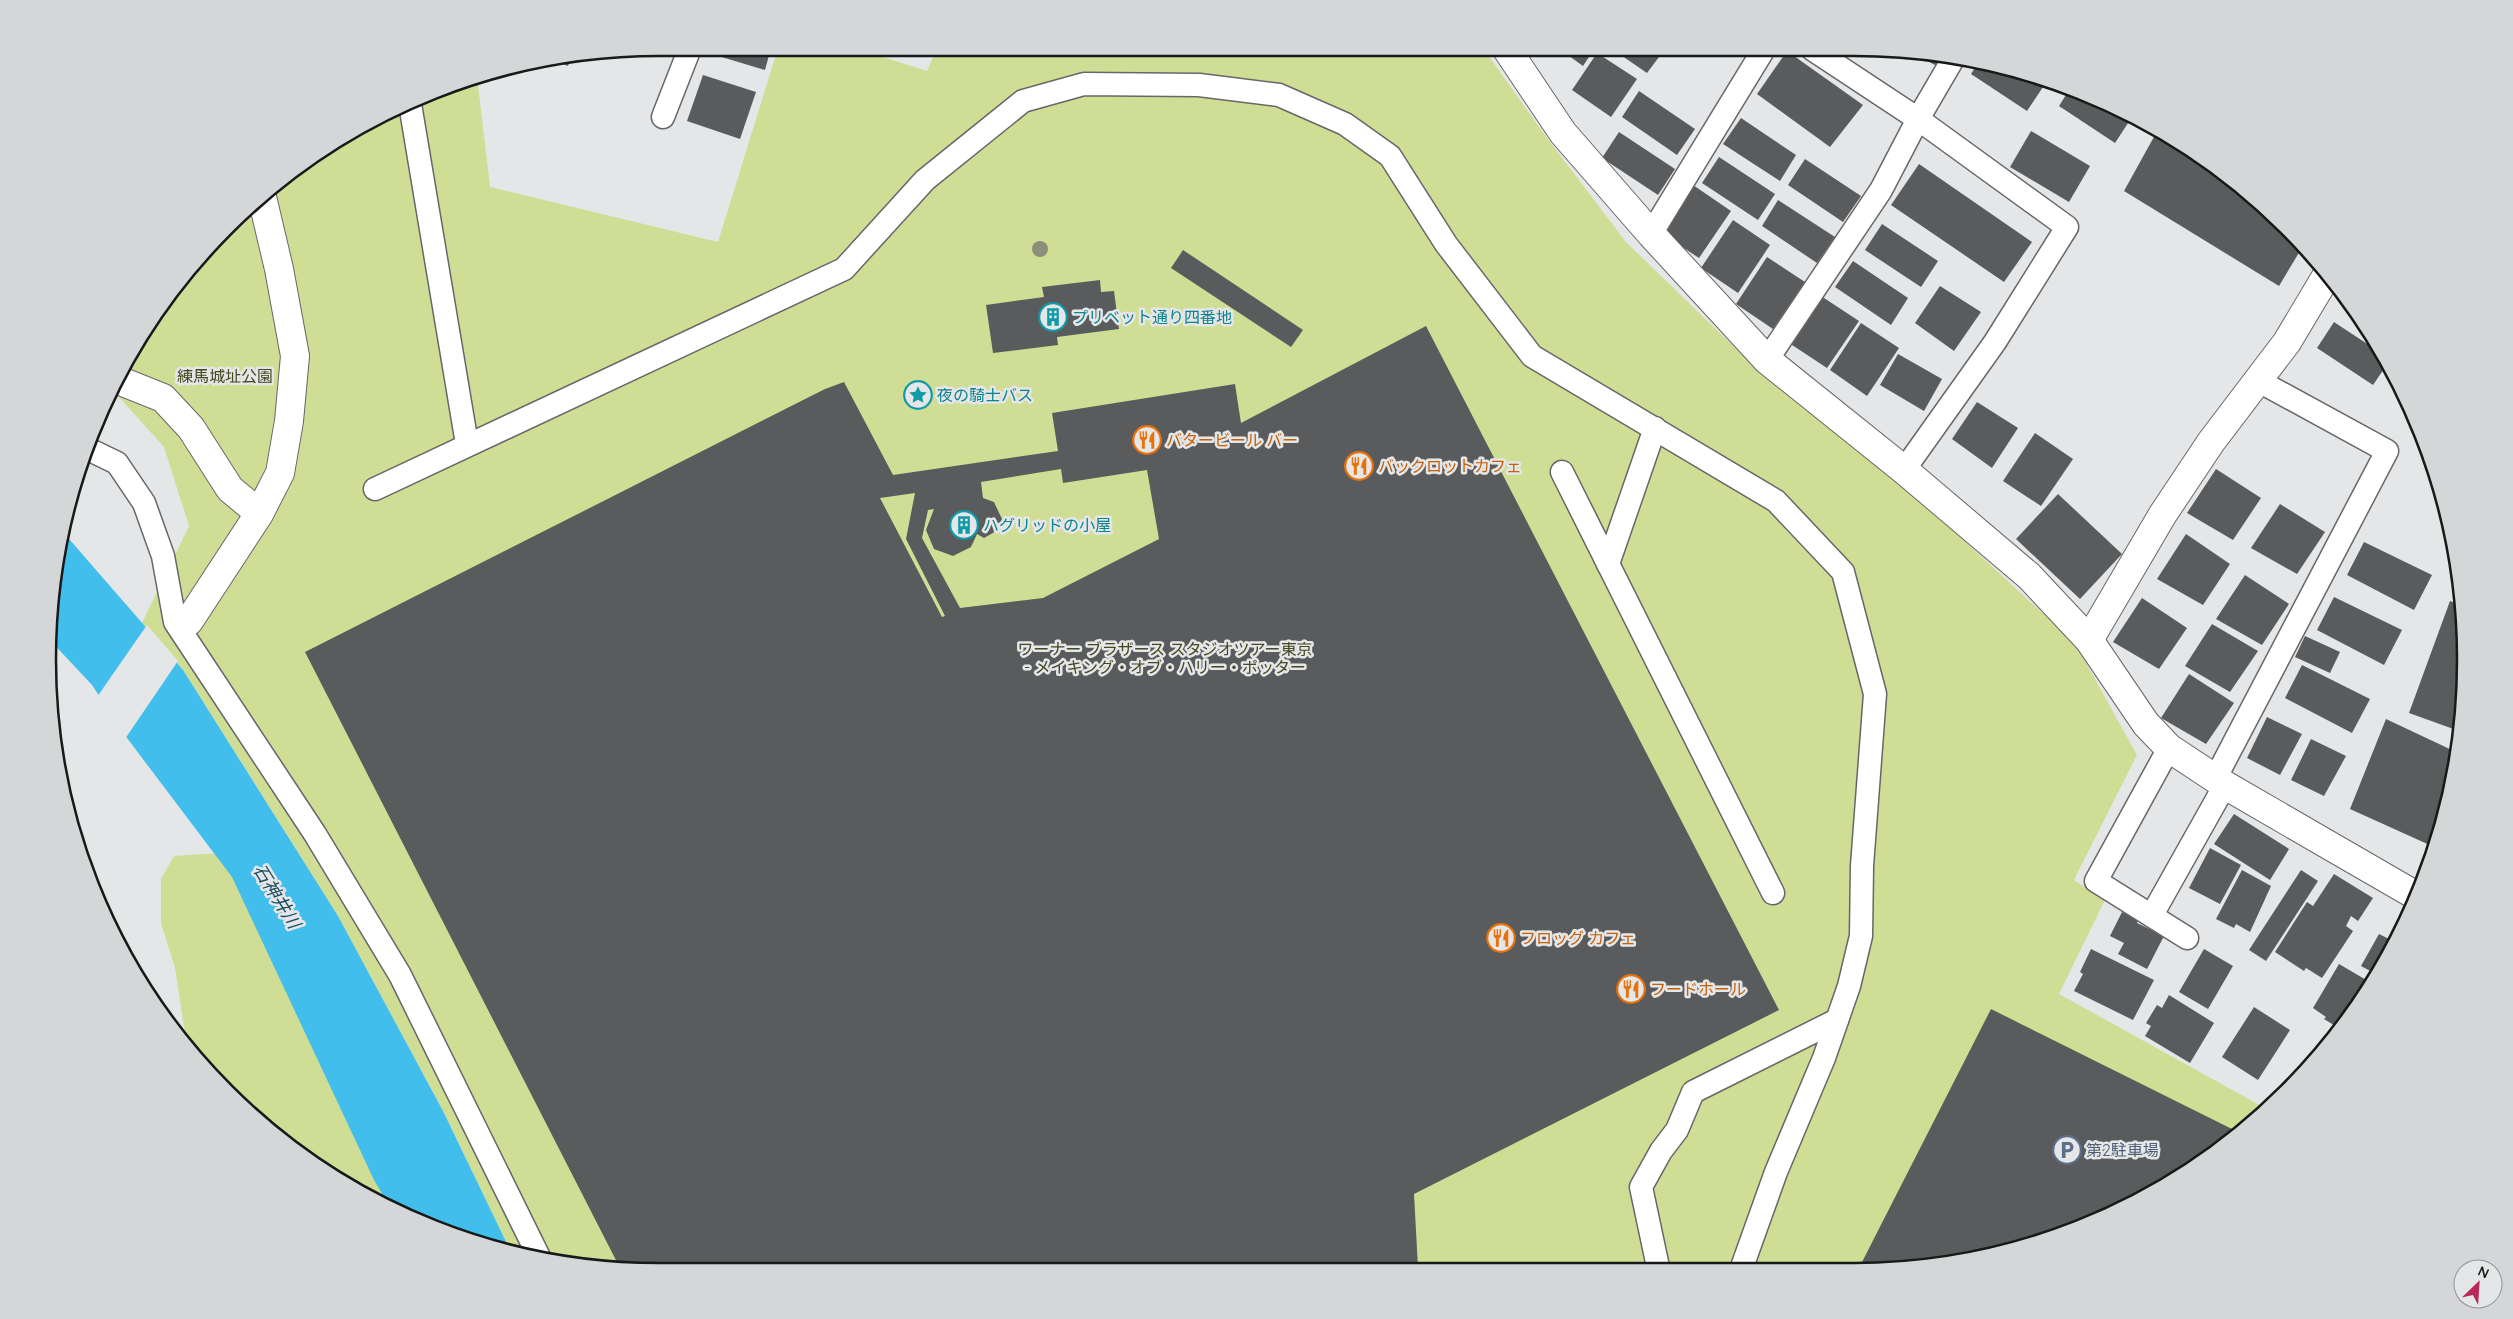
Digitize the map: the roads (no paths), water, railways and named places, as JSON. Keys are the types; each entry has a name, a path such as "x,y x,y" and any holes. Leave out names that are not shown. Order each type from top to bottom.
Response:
{"street":[{"path":"1517,56 1563,133 1650,234 1767,360 1904,470 2028,576 2089,640 2146,724 2169,748 2220,782 2410,892"},
{"path":"190,621 259,513 280,473 289,421 295,356 279,269 264,205"},
{"path":"2089,640 2163,514 2211,442 2287,342 2323,281"},
{"path":"124,382 163,398 191,428 230,489 259,513"}],"lane":[{"path":"663,117 687,56"},
{"path":"1650,234 1760,56"},
{"path":"1823,56 1918,119 2067,227 1995,342 1904,470"},
{"path":"1767,360 1881,190 1918,119 1950,64"},
{"path":"376,489 467,444 844,270 925,180 1023,101 1084,84 1199,85 1279,95 1345,124 1390,156 1446,244 1532,356 1776,501 1843,572 1875,694 1862,866 1862,936 1849,986 1824,1058 1776,1172 1743,1263"},
{"path":"411,110 467,444"},
{"path":"2152,915 2387,451 2257,380"},
{"path":"1608,564 1655,428"},
{"path":"93,452 117,463 144,503 163,556 175,622 315,834 400,975 535,1249"},
{"path":"1562,472 1773,893"},
{"path":"2169,748 2096,881 2187,938"},
{"path":"1657,1263 1641,1187 1661,1151 1677,1130 1693,1092 1837,1020"}],"water":[{"name":"石神井川","path":"69,539 183,670 338,916 443,1111 507,1243 466,1231 429,1217 383,1196 374,1180 232,877 127,738 92,685 57,647 61,581"}],"place":[{"name":"プリベット通り四番地","path":"1053,317"},
{"name":"夜の騎士バス","path":"918,395"},
{"name":"バタービール バー","path":"1147,440"},
{"name":"バックロットカフェ","path":"1359,466"},
{"name":"ハグリッドの小屋","path":"964,525"},
{"name":"フロッグ カフェ","path":"1501,938"},
{"name":"フードホール","path":"1631,989"},
{"name":"第2駐車場","path":"2067,1150"}],"park label":[{"name":"練馬城址公園","path":"225,376"},
{"name":"ワーナー ブラザース スタジオツアー東京 - メイキング・オブ・ハリー・ポッター","path":"1165,658"}]}
